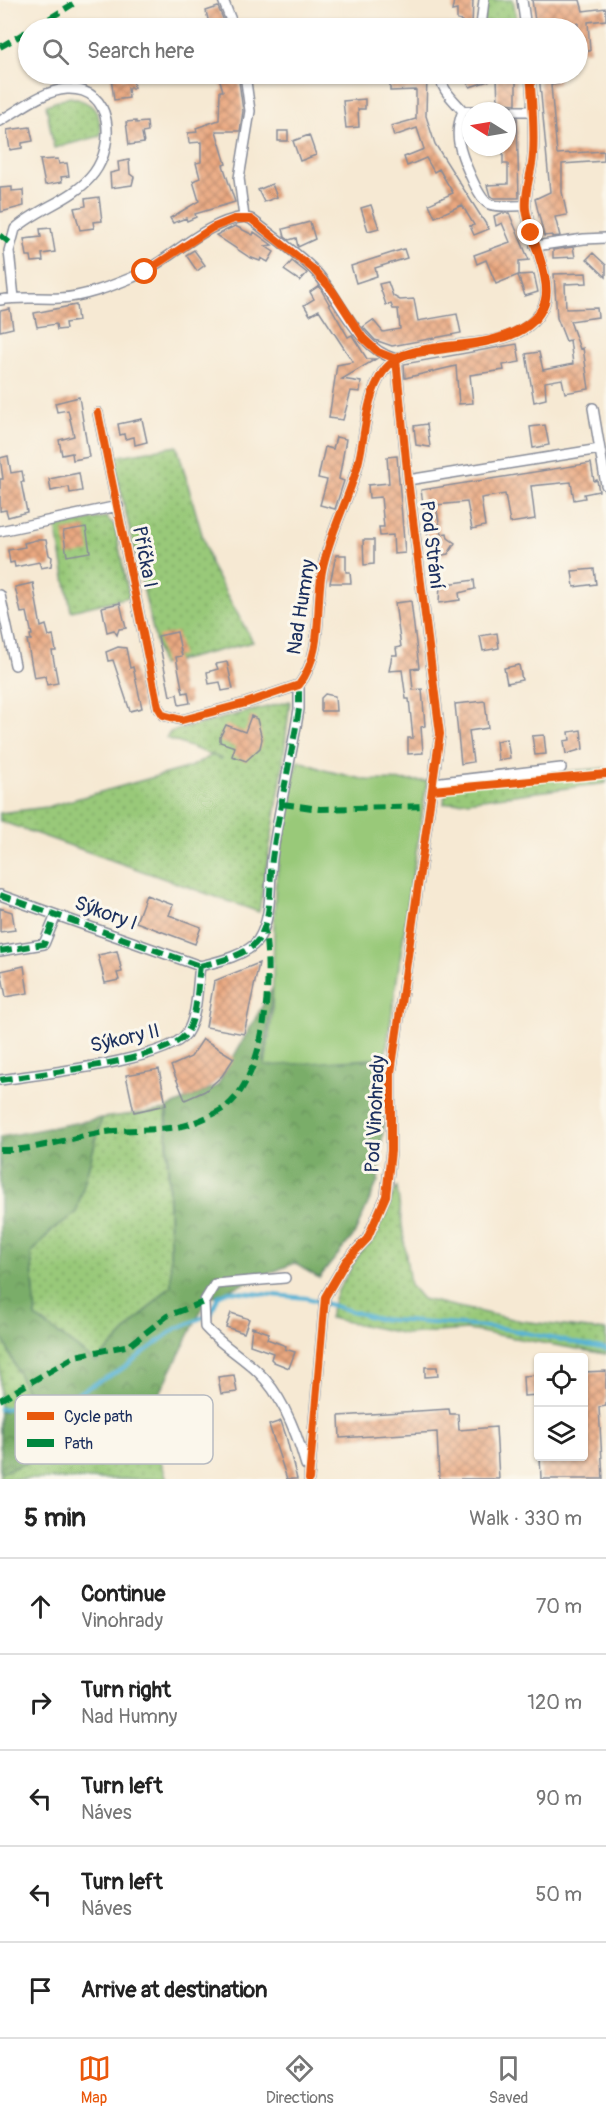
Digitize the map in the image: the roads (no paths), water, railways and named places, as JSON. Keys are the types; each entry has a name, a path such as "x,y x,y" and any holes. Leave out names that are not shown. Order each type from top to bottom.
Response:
{"street":[{"path":"223,0 230,18"},
{"path":"482,18 484,0"},
{"path":"522,0 525,18"},
{"path":"244,217 239,178 250,111 246,84"},
{"path":"442,84 462,110"},
{"path":"0,300 14,297 63,298 128,279 159,264 212,228 244,217 251,219 313,269 332,290 363,338 378,352 396,359 403,355 506,337 526,326 540,312 546,297 546,287 526,206 533,155 531,84"},
{"path":"0,121 49,93 66,89 92,97 102,107 108,122 108,141 95,172 79,189 15,229 9,251 14,297"},
{"path":"516,111 532,111"},
{"path":"462,114 458,128 462,151"},
{"path":"464,156 476,188 485,202 491,206 526,206"},
{"path":"535,246 606,238"},
{"name":"Pod Strání","path":"396,359 408,480 440,734"},
{"name":"Nad Humny","path":"200,966 221,961 253,946 264,927 268,912 273,858 297,718 299,685 315,647 322,568 329,542 358,466 372,398 379,378 396,359"},
{"path":"593,408 606,485"},
{"name":"Příčka I","path":"98,413 158,707"},
{"name":"Pod Strání","path":"408,480 600,449"},
{"path":"0,531 118,506"},
{"path":"0,595 15,665"},
{"name":"Nad Humny","path":"158,707 164,715 182,720 246,703 299,685"},
{"name":"Pod Vinohrady","path":"308,1474 325,1297 346,1261 367,1239 386,1196 391,1151 391,1073 440,734"},
{"path":"433,783 536,776 561,768"},
{"name":"Sýkory I","path":"0,895 200,966"},
{"path":"0,951 44,944 56,915"},
{"name":"Sýkory II","path":"0,1080 120,1060 173,1046 187,1033 200,966"},
{"name":"Pod Vinohrady","path":"285,1278 215,1284 204,1302 205,1327 216,1340 259,1372 272,1388 286,1414 308,1474"}],"waterway":[{"path":"74,1395 122,1369 175,1329 211,1314 218,1296 229,1291 307,1298 378,1319 501,1328 606,1349"},
{"path":"0,1409 15,1408"}]}
